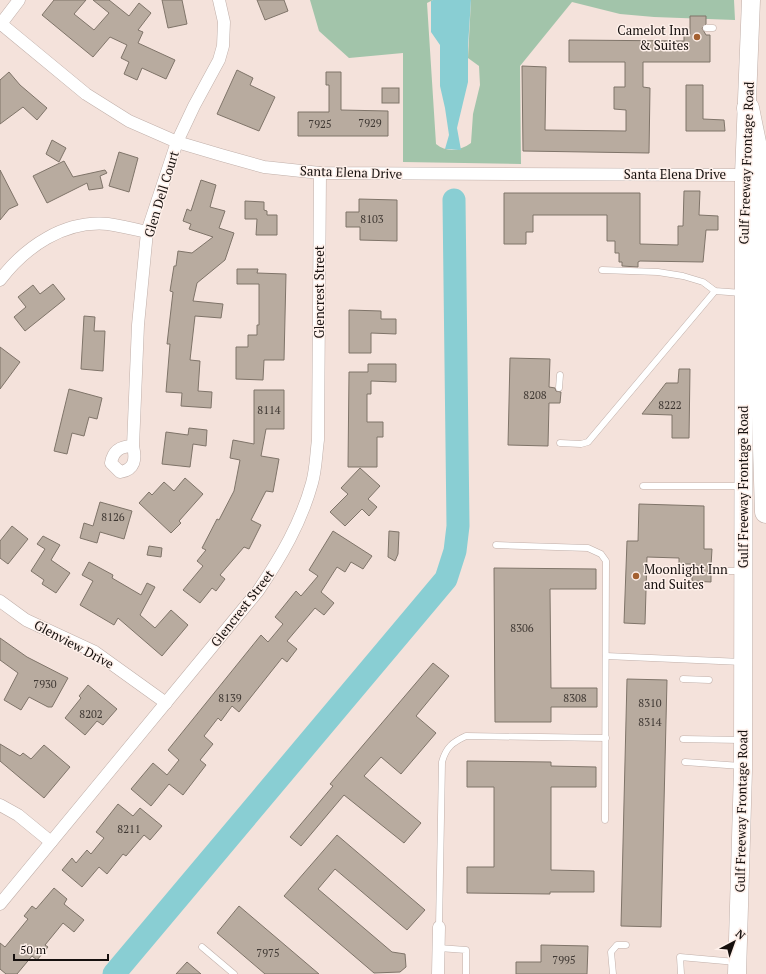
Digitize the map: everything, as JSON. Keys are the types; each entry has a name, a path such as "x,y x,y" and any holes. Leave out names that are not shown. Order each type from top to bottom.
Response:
{"highway":[{"path":"748,108 758,162 766,512"}],"main road":[{"name":"Gulf Freeway Frontage Road","path":"738,968 742,766 744,175 748,108 751,0"}],"street":[{"path":"0,24 19,0"},
{"name":"Glen Dell Court","path":"133,446 138,325 147,232 177,142 218,60 223,46 224,22 219,0"},
{"name":"Santa Elena Drive","path":"0,24 86,94 129,121 177,142 264,167 320,173 744,175"},
{"name":"Glencrest Street","path":"0,904 262,585 279,560 300,519 312,482 318,440 320,173"},
{"path":"0,280 29,248 52,235 69,228 107,224 147,232"},
{"name":"Glenview Drive","path":"0,601 26,620 95,652 166,703"},
{"path":"0,805 18,815 51,842"},
{"path":"438,974 439,927"}],"lane":[{"path":"706,28 712,28"},
{"path":"602,270 658,272 683,276 703,282 715,291 743,293"},
{"path":"560,443 581,444 588,442 715,291"},
{"path":"559,388 560,375"},
{"path":"643,486 743,486"},
{"path":"496,545 588,548 601,554 606,561 605,820"},
{"path":"711,571 742,571"},
{"path":"606,656 742,662"},
{"path":"683,680 709,680"},
{"path":"439,927 442,762 445,751 454,741 466,736 606,738"},
{"path":"683,739 742,740"},
{"path":"685,762 742,766"},
{"path":"613,974 611,952 617,944 626,945"},
{"path":"202,947 234,974"},
{"path":"439,948 466,950 466,974"},
{"path":"681,974 680,957 738,968"}],"green space":[{"path":"310,0 433,0 427,3 436,144 449,150 462,148 471,143 473,114 480,85 479,66 468,58 471,0 734,0 735,20 654,17 620,14 572,2 520,66 521,164 403,162 403,53 349,58 319,31"}],"water":[{"path":"471,0 468,46 468,82 457,128 461,150 445,149 449,135 440,86 440,45 431,32 431,1"}],"building":[{"path":"54,0 86,0 74,14 94,30 109,13 93,0 109,0 129,16 139,3 151,13 138,30 143,32 138,43 175,60 166,79 142,68 137,80 124,74 129,62 121,58 127,45 110,37 93,57 42,15"},
{"path":"162,0 182,0 187,24 168,28"},
{"path":"257,0 284,0 288,11 265,20"},
{"path":"690,16 706,16 706,24 702,28 706,35 710,35 710,62 643,62 643,87 650,88 649,153 523,151 522,66 546,67 545,130 626,131 626,110 614,109 614,87 625,87 625,62 569,62 569,40 684,41 684,35 690,35"},
{"path":"237,70 253,78 250,85 275,97 259,131 217,114"},
{"path":"9,72 20,85 47,108 37,120 23,107 0,124 0,80"},
{"path":"326,72 341,72 341,110 388,111 388,136 298,136 298,112 329,112 329,85 326,85"},
{"path":"686,85 703,85 703,119 724,120 725,131 686,131"},
{"path":"382,88 399,88 399,103 382,103"},
{"path":"52,140 66,148 59,162 46,154"},
{"path":"119,152 138,158 129,192 109,186"},
{"path":"64,161 73,177 105,170 107,173 100,176 103,188 89,190 87,183 47,203 33,176"},
{"path":"0,170 18,205 9,209 0,220"},
{"path":"201,180 216,185 210,207 225,211 219,228 234,233 225,260 197,283 193,301 223,304 221,318 195,316 190,360 200,361 198,391 212,392 211,408 181,406 182,393 166,392 170,344 167,344 173,292 170,291 178,251 192,253 213,237 189,229 191,224 183,221 187,209 191,211"},
{"path":"684,191 700,191 699,215 718,216 718,230 706,230 703,262 640,261 638,262 638,267 622,266 622,262 619,262 619,253 615,253 615,241 607,241 607,215 533,215 533,232 526,232 526,244 504,244 504,193 640,193 640,244 678,245 678,226 683,226"},
{"path":"359,199 397,200 397,241 360,240 360,227 346,227 346,212 359,212"},
{"path":"245,201 264,202 264,210 267,211 267,215 277,215 277,235 256,235 257,219 245,219"},
{"path":"237,269 258,269 257,273 286,274 284,360 264,360 263,380 236,379 236,347 248,347 248,335 257,335 257,325 259,325 259,284 237,284"},
{"path":"53,284 65,299 25,331 14,317 26,307 18,297 33,285 40,294"},
{"path":"349,310 381,311 381,319 396,319 396,334 371,333 371,353 349,353"},
{"path":"84,316 95,317 94,331 105,331 103,371 81,369"},
{"path":"0,347 20,362 0,389"},
{"path":"510,358 550,359 549,387 555,388 556,391 561,392 560,403 549,403 548,446 508,445"},
{"path":"368,364 396,364 396,382 371,381 371,394 367,394 367,422 383,422 383,437 377,437 377,467 348,467 349,372 368,372"},
{"path":"679,369 690,369 689,438 672,438 672,415 642,414 666,383 678,383"},
{"path":"69,389 102,398 97,419 89,417 84,436 72,433 67,454 54,451"},
{"path":"254,390 284,390 284,429 266,429 261,456 279,459 273,492 266,491 251,520 261,525 249,549 244,547 220,575 225,579 216,591 212,588 200,603 183,590 203,566 197,561 206,550 202,548 234,491 240,460 230,458 233,440 254,444"},
{"path":"189,428 207,430 206,446 193,444 190,467 162,464 166,432 188,435"},
{"path":"360,468 380,486 368,499 377,507 369,516 362,509 345,526 330,512 348,494 341,488"},
{"path":"185,478 203,494 179,521 181,523 171,533 139,503 149,492 152,495 164,482 174,491"},
{"path":"100,502 132,511 124,539 100,532 97,543 80,538 84,523 93,526"},
{"name":"Moonlight Inn and Suites","path":"639,504 704,506 704,549 712,549 711,566 707,571 711,575 711,582 692,581 692,564 679,564 679,558 647,557 645,624 624,623 627,541 638,541"},
{"path":"12,526 28,539 8,564 0,558 0,541"},
{"path":"333,531 372,556 363,569 351,562 345,572 337,567 321,592 334,603 324,615 315,608 287,641 297,649 287,662 282,658 239,712 232,706 221,721 218,718 204,736 213,744 200,760 206,765 183,795 169,784 151,806 131,789 153,763 167,775 179,760 168,750 261,635 268,642 283,624 275,617 296,591 301,596 318,576 309,570"},
{"path":"389,531 399,532 398,554 395,561 388,557"},
{"path":"43,536 60,545 51,560 70,573 56,593 42,584 44,580 31,571 45,549 37,544"},
{"path":"149,546 162,548 161,557 147,555"},
{"path":"89,562 113,575 112,578 141,595 147,583 155,587 140,615 155,628 171,610 188,625 162,656 118,618 114,625 80,605 93,581 82,575"},
{"path":"494,568 596,569 596,589 550,589 551,688 597,688 597,707 551,707 551,722 495,722"},
{"path":"0,638 27,657 68,678 52,707 48,707 29,697 21,710 4,700 18,673 0,660"},
{"path":"433,663 449,676 416,716 436,733 401,774 381,757 364,776 421,823 404,843 344,795 301,846 290,837 333,786 330,784"},
{"path":"627,679 667,680 661,927 621,926"},
{"path":"88,685 117,709 103,725 97,721 85,735 65,718 81,698 79,696"},
{"path":"0,744 20,756 23,753 31,759 44,745 70,767 44,798 0,761"},
{"path":"467,761 551,762 551,766 596,767 596,787 551,787 551,870 594,871 594,892 550,892 550,894 467,893 467,867 494,867 494,787 467,787"},
{"path":"118,804 133,816 140,808 162,826 150,840 144,835 126,856 123,854 107,874 99,867 82,887 62,870 72,858 76,863 87,850 91,854 104,838 96,832"},
{"path":"337,835 425,910 407,930 335,869 318,889 392,952 405,954 406,967 400,972 374,973 284,896"},
{"path":"54,888 67,899 64,904 84,920 74,932 63,923 45,945 48,947 37,960 32,956 17,974 6,974 0,969 0,943 5,947 28,919 24,916 32,906 36,909"},
{"path":"239,906 319,974 265,974 217,933"},
{"path":"541,945 588,946 587,974 516,974 516,962 541,962"},
{"path":"187,962 201,974 176,974"}],"waterway":[{"path":"114,974 446,579 455,551 458,526 454,200"}],"place":[{"name":"Camelot Inn & Suites","path":"697,37"},
{"name":"Moonlight Inn and Suites","path":"636,576"}]}
